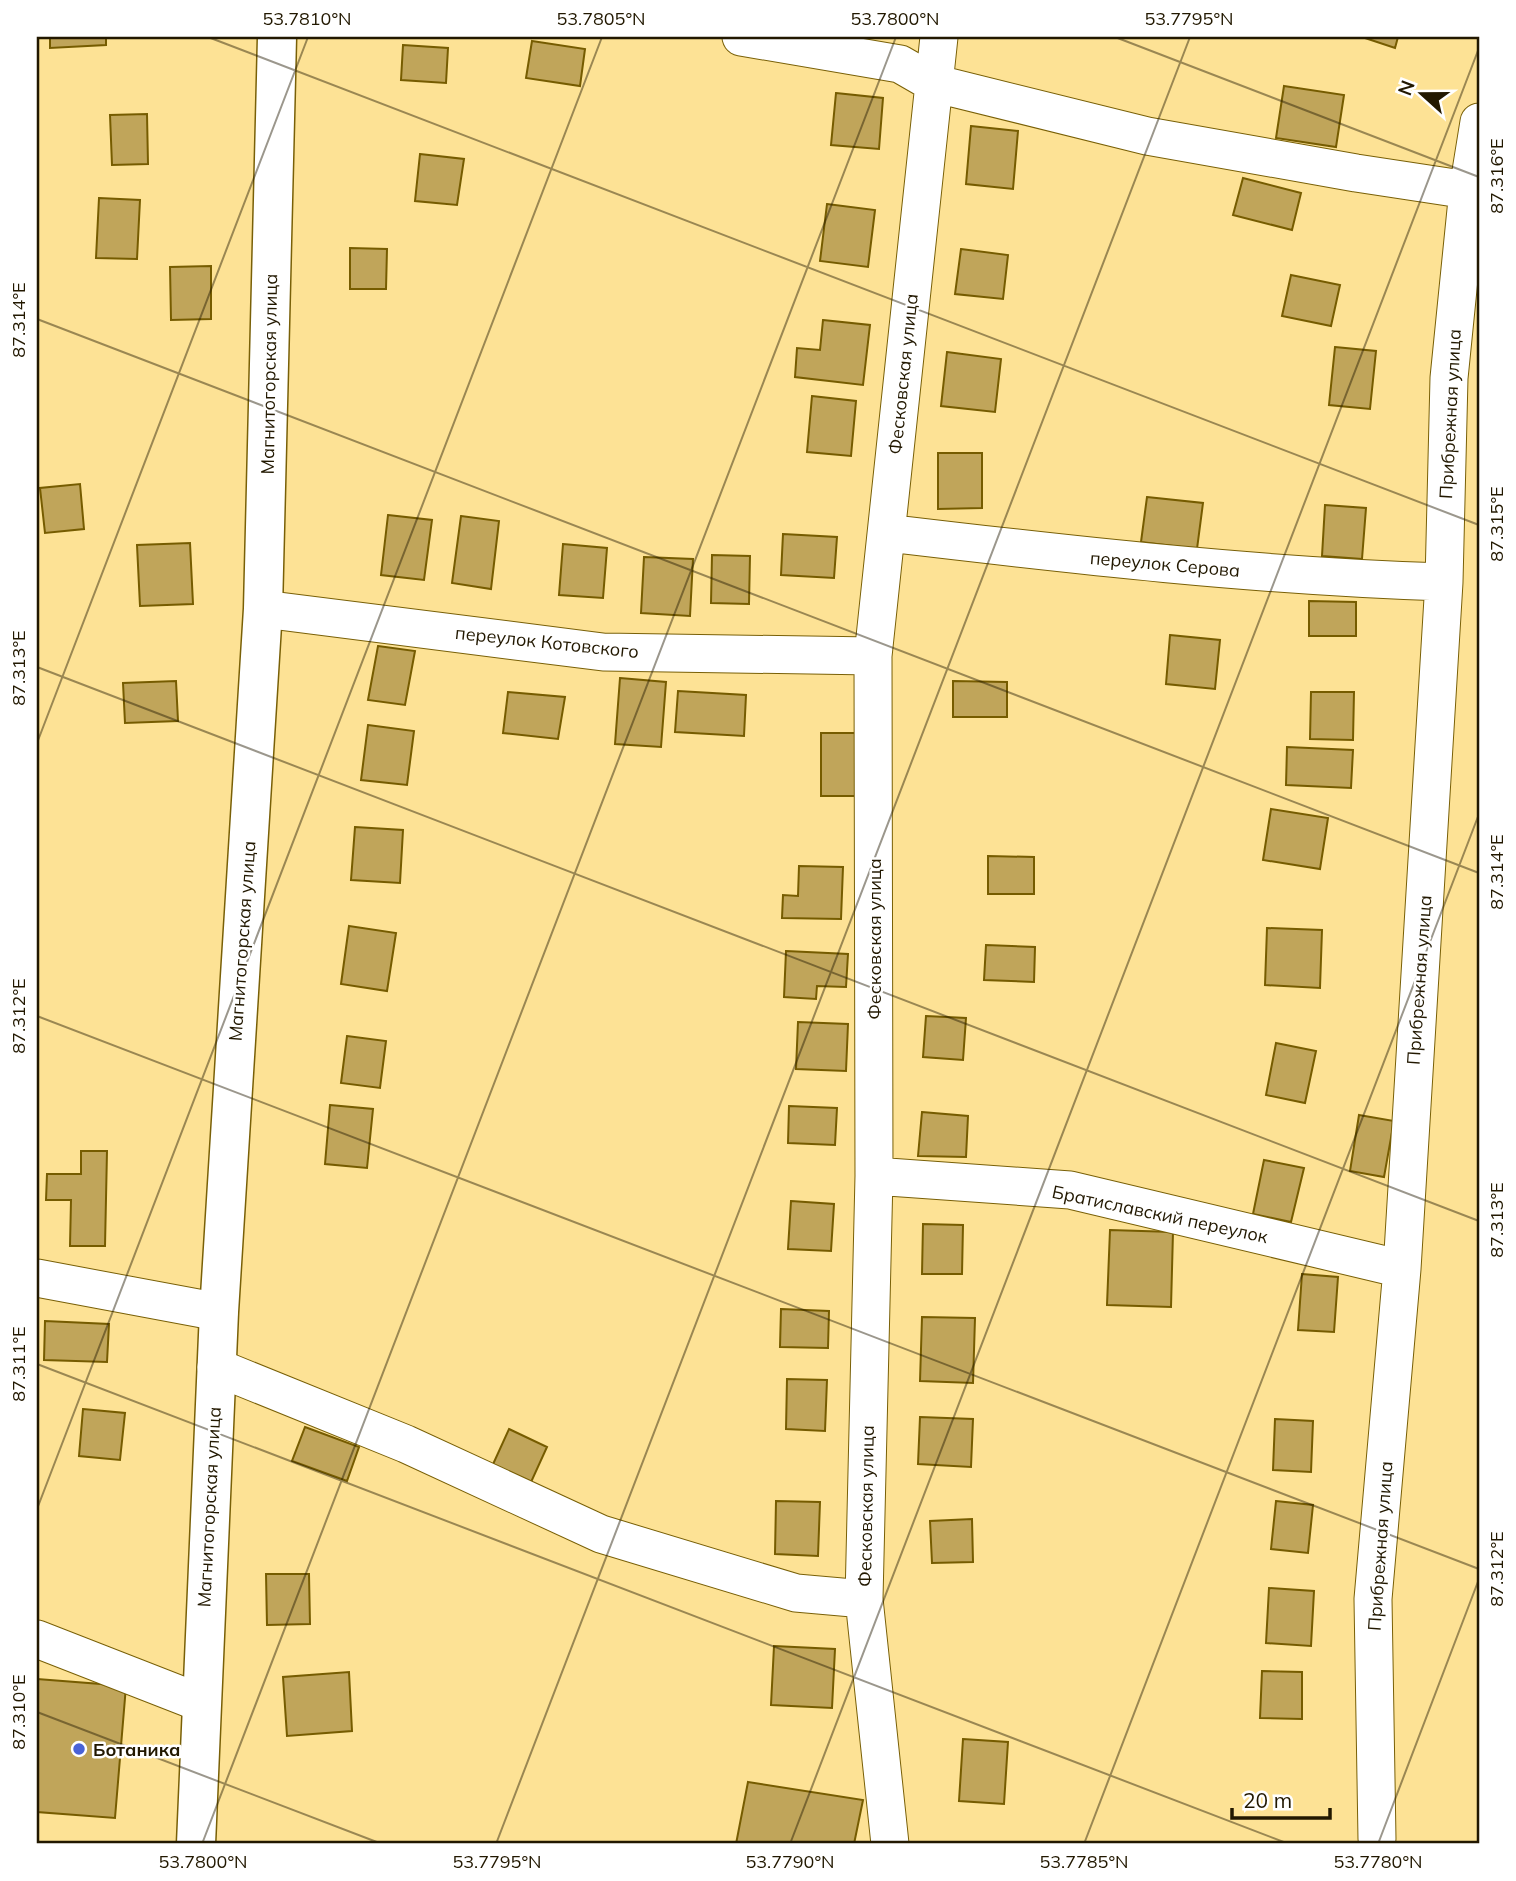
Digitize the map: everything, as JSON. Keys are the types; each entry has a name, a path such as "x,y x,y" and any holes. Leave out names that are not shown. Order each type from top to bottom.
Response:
{"street":[{"name":"Магнитогорская улица","path":"196,1844 216,1367 263,609 277,37"},
{"path":"741,37 900,64 933,83 1147,136 1468,190"},
{"name":"Фесковская улица","path":"890,1844 864,1599 874,1176 873,656 940,37"},
{"name":"Прибрежная улица","path":"1377,1839 1373,1599 1402,1269 1444,582 1449,378 1468,190 1479,122"},
{"name":"переулок Серова","path":"887,533 1221,569 1444,582"},
{"name":"переулок Котовского","path":"263,609 603,652 873,656"},
{"name":"Братиславский переулок","path":"874,1176 1070,1191 1402,1269"},
{"path":"37,1278 219,1312"},
{"path":"216,1367 406,1444 601,1534 796,1593 864,1599"},
{"path":"37,1639 201,1703"}],"building":[{"path":"50,37 106,37 106,45 50,48"},
{"path":"1362,37 1398,37 1395,48"},
{"path":"532,41 585,49 580,86 526,78"},
{"path":"403,45 448,48 446,83 401,80"},
{"path":"1284,86 1344,95 1336,147 1276,138"},
{"path":"836,93 883,98 879,149 831,145"},
{"path":"147,114 148,164 112,165 110,115"},
{"path":"971,126 1018,131 1013,189 966,184"},
{"path":"420,154 464,159 457,205 415,201"},
{"path":"1243,178 1301,193 1292,230 1233,215"},
{"path":"99,198 140,200 137,259 96,258"},
{"path":"827,204 875,210 868,267 820,261"},
{"path":"350,248 387,249 386,289 350,289"},
{"path":"961,249 1008,255 1003,299 955,294"},
{"path":"211,266 211,319 171,320 170,267"},
{"path":"1291,275 1340,285 1331,326 1282,316"},
{"path":"823,320 870,325 863,385 795,377 797,348 820,350"},
{"path":"1335,347 1376,351 1370,409 1329,405"},
{"path":"947,352 1001,359 995,412 941,406"},
{"path":"812,396 856,401 851,456 807,452"},
{"path":"938,453 982,453 982,508 938,509"},
{"path":"80,484 84,529 45,533 40,488"},
{"path":"1147,497 1203,503 1197,549 1141,542"},
{"path":"1325,505 1366,508 1362,559 1322,556"},
{"path":"388,515 432,520 424,580 381,575"},
{"path":"461,516 499,521 491,589 452,583"},
{"path":"783,534 837,537 834,578 781,575"},
{"path":"190,543 193,604 140,606 137,545"},
{"path":"563,544 607,548 603,598 559,595"},
{"path":"712,555 750,556 749,604 711,603"},
{"path":"644,557 693,559 690,616 641,613"},
{"path":"1309,601 1356,602 1356,636 1309,636"},
{"path":"1170,635 1220,640 1215,689 1166,684"},
{"path":"378,646 415,651 405,705 368,700"},
{"path":"620,678 666,682 661,747 615,744"},
{"path":"176,681 178,721 125,723 123,683"},
{"path":"953,681 1007,682 1007,717 953,717"},
{"path":"678,691 746,695 744,736 675,732"},
{"path":"508,692 565,697 558,739 503,733"},
{"path":"1311,692 1354,692 1353,740 1310,739"},
{"path":"368,725 414,731 407,785 361,780"},
{"path":"821,733 861,733 861,796 821,796"},
{"path":"1287,747 1353,750 1351,788 1286,785"},
{"path":"1271,809 1328,818 1320,869 1263,860"},
{"path":"355,827 403,830 400,883 351,880"},
{"path":"988,856 1034,857 1034,894 988,894"},
{"path":"799,866 843,867 841,919 782,918 783,895 798,896"},
{"path":"349,926 396,933 387,991 341,984"},
{"path":"1267,928 1322,930 1320,988 1265,985"},
{"path":"986,945 1035,947 1034,982 984,980"},
{"path":"786,951 848,954 846,987 817,986 816,999 784,997"},
{"path":"926,1016 966,1018 963,1060 923,1057"},
{"path":"798,1022 848,1024 846,1071 796,1069"},
{"path":"347,1036 386,1041 380,1088 341,1083"},
{"path":"1276,1043 1316,1051 1305,1103 1266,1095"},
{"path":"330,1105 373,1109 367,1168 325,1164"},
{"path":"789,1106 837,1108 835,1145 788,1143"},
{"path":"922,1112 968,1116 966,1157 918,1156"},
{"path":"1359,1115 1394,1121 1384,1177 1350,1171"},
{"path":"81,1151 107,1151 105,1246 70,1246 71,1200 46,1200 47,1174 81,1174"},
{"path":"1264,1160 1304,1168 1291,1222 1253,1214"},
{"path":"791,1201 834,1204 831,1251 788,1249"},
{"path":"923,1224 963,1225 962,1274 922,1274"},
{"path":"1110,1230 1173,1232 1171,1307 1107,1305"},
{"path":"1302,1274 1338,1277 1334,1332 1298,1330"},
{"path":"781,1309 829,1311 828,1348 780,1347"},
{"path":"922,1317 975,1318 973,1383 920,1381"},
{"path":"45,1321 109,1324 107,1362 44,1360"},
{"path":"787,1379 827,1380 825,1431 786,1429"},
{"path":"83,1409 125,1413 120,1460 79,1456"},
{"path":"920,1417 973,1419 971,1467 918,1464"},
{"path":"1275,1419 1313,1421 1311,1472 1273,1470"},
{"path":"305,1427 359,1447 347,1481 292,1461"},
{"path":"509,1429 547,1447 527,1491 489,1473"},
{"path":"776,1501 820,1502 818,1556 775,1554"},
{"path":"1276,1501 1313,1505 1308,1553 1271,1549"},
{"path":"972,1519 973,1562 932,1563 930,1521"},
{"path":"266,1574 309,1574 310,1624 267,1625"},
{"path":"1269,1588 1314,1591 1311,1646 1266,1643"},
{"path":"774,1646 835,1649 832,1708 771,1705"},
{"path":"1262,1671 1302,1672 1302,1719 1260,1718"},
{"path":"349,1672 352,1731 287,1736 283,1677"},
{"name":"Ботаника","path":"37,1679 126,1686 115,1818 37,1812"},
{"path":"963,1739 1008,1742 1004,1804 959,1801"},
{"path":"748,1782 863,1800 854,1844 736,1844"}],"place":[{"name":"Ботаника","path":"79,1749"}]}
